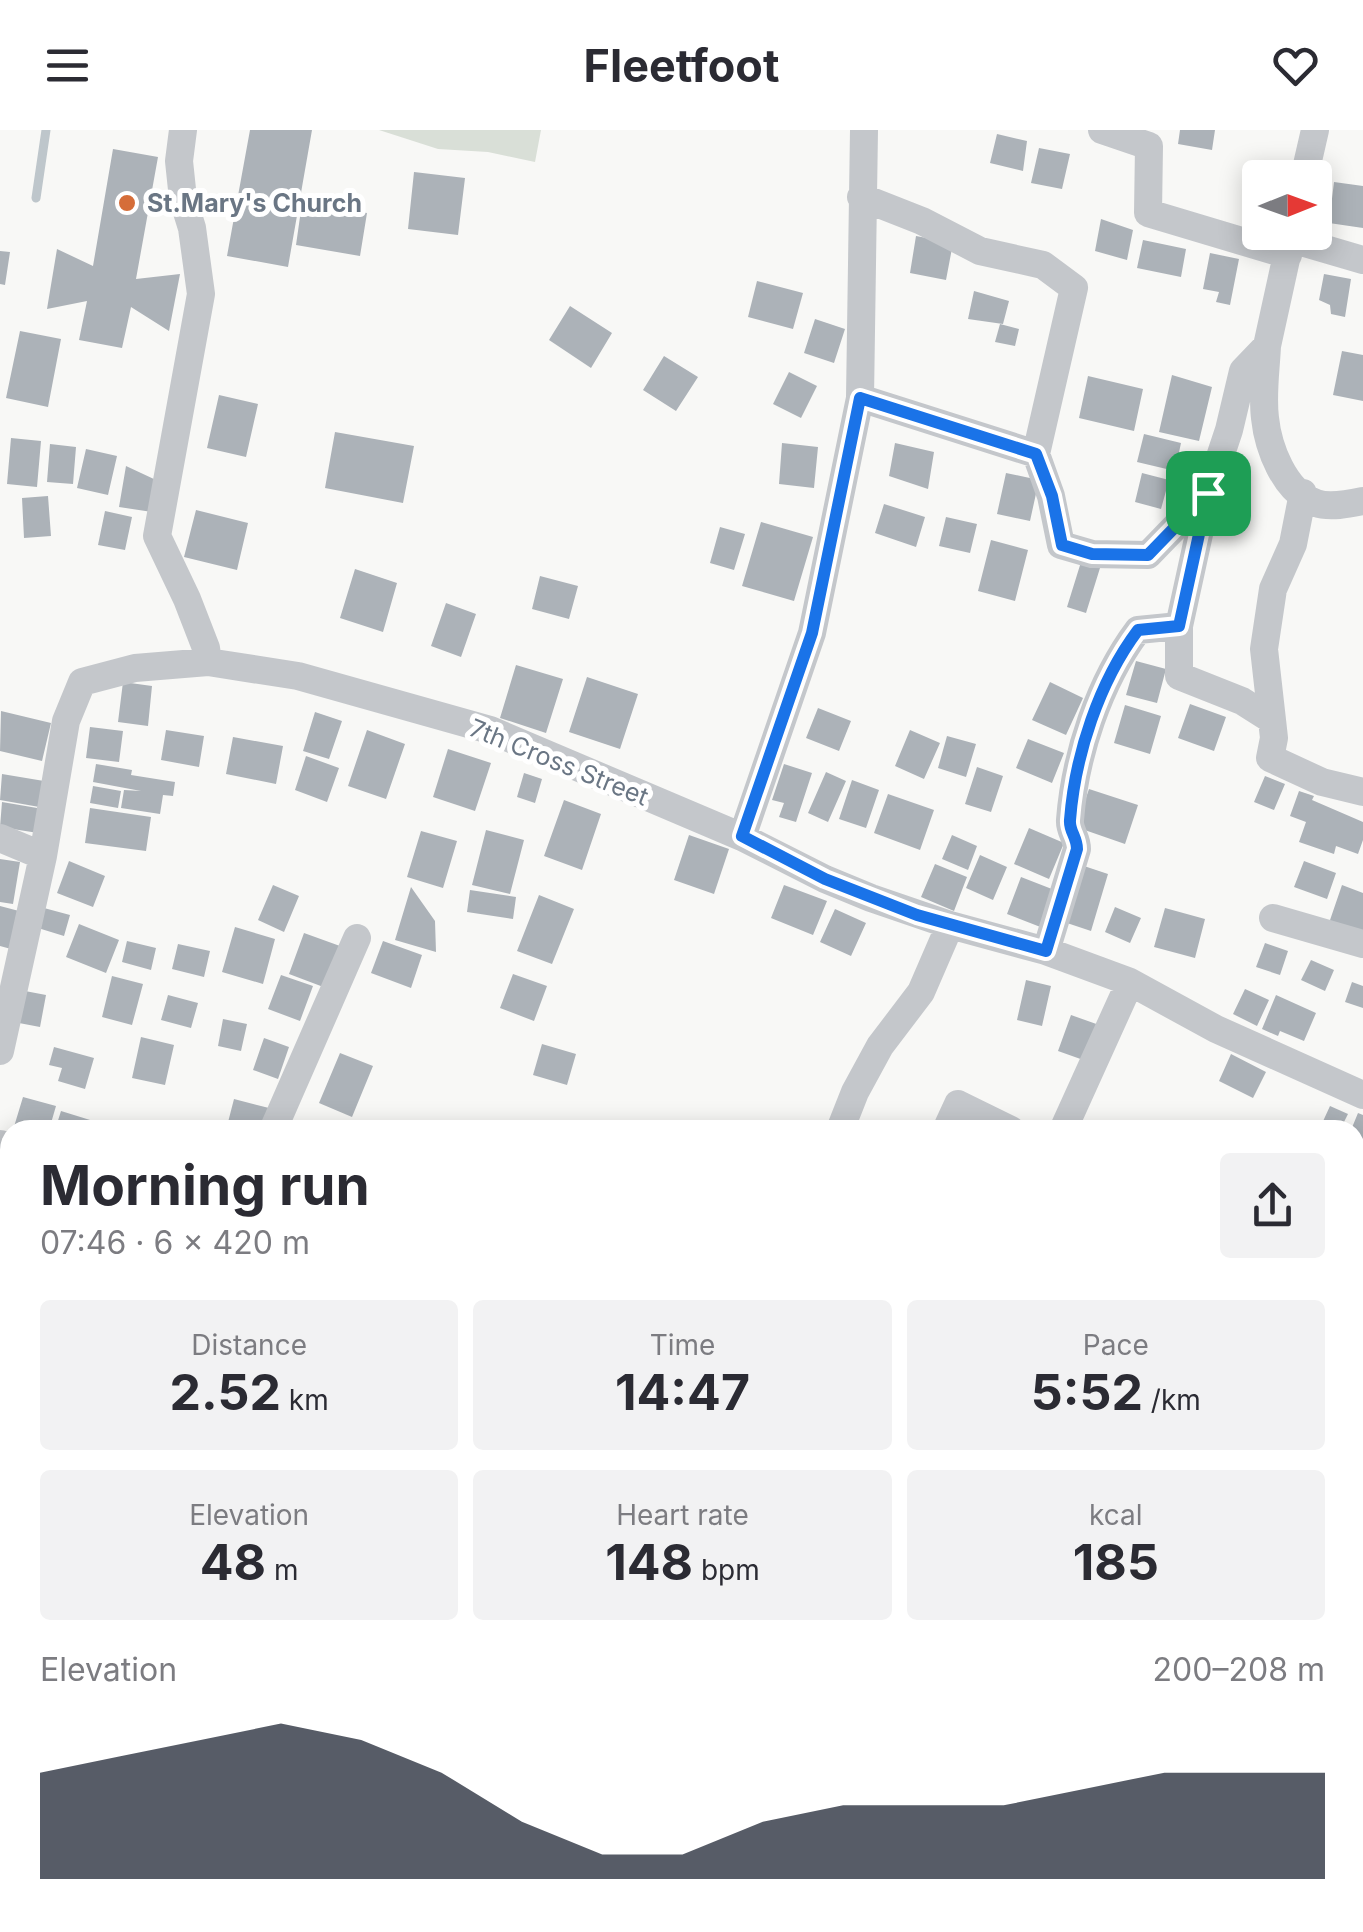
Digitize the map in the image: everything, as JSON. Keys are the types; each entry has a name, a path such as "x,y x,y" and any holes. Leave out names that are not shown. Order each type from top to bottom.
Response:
{"street":[{"path":"182,130 183,199 192,228 201,294 157,536 194,615 208,662"},
{"path":"742,836 812,633 860,398 864,130"},
{"path":"1102,130 1149,146 1148,213 1242,232"},
{"path":"1308,160 1314,130"},
{"path":"860,197 922,221 980,251 1043,265 1074,288 1036,454 1052,496 1062,545 1092,554 1148,555 1208,493"},
{"path":"1288,250 1267,346 1264,414 1270,448 1289,482 1315,503 1347,505 1363,501"},
{"path":"1322,250 1363,260"},
{"path":"1267,346 1243,371 1208,493 1179,626 1178,676 1225,694 1272,720"},
{"path":"860,398 1036,454"},
{"path":"1303,493 1293,544 1273,589 1264,649 1274,738 1270,758 1322,782 1363,792"},
{"path":"1046,951 1077,849 1069,826 1074,794 1103,688 1138,630 1179,626"},
{"path":"1225,694 1264,649"},
{"name":"7th Cross Street","path":"0,1051 44,856 66,721 82,682 135,668 208,662 298,676 490,730 742,836 825,879 950,925 1046,951 1130,982 1216,1028 1363,1095"},
{"path":"0,838 44,856"},
{"path":"1273,918 1363,944"},
{"path":"844,1120 880,1046 921,992 950,925"},
{"path":"277,1120 357,938"},
{"path":"1068,1120 1130,982"},
{"path":"951,1120 958,1104 991,1120"}],"shaded area":[{"path":"379,130 541,130 535,162 488,152 438,149"}],"building":[{"path":"250,130 312,130 288,267 227,256"},
{"path":"1180,130 1215,130 1212,150 1178,144"},
{"path":"997,134 1027,141 1023,171 990,163"},
{"path":"1039,148 1070,154 1062,189 1031,183"},
{"name":"St.Mary's Church","path":"113,149 158,157 136,279 180,274 169,331 131,307 122,348 79,340 87,301 47,309 57,249 93,266"},
{"path":"414,172 465,178 458,235 408,229"},
{"path":"1334,182 1363,186 1363,228 1332,223"},
{"path":"302,203 367,213 360,256 296,245"},
{"path":"1101,219 1133,230 1127,260 1095,251"},
{"path":"916,236 953,243 946,280 910,273"},
{"path":"1143,240 1186,249 1181,277 1137,268"},
{"path":"0,251 10,252 5,285 0,284"},
{"path":"1210,253 1239,259 1230,305 1216,302 1219,292 1203,289"},
{"path":"1324,274 1351,279 1345,317 1331,314 1330,305 1319,300"},
{"path":"757,281 803,293 793,329 748,317"},
{"path":"974,291 1009,301 1003,324 968,319"},
{"path":"570,306 612,333 591,368 549,340"},
{"path":"815,319 845,329 834,363 804,353"},
{"path":"1000,324 1019,329 1015,346 995,342"},
{"path":"20,331 61,339 48,407 6,398"},
{"path":"1342,351 1363,355 1363,401 1333,395"},
{"path":"664,356 698,377 676,411 643,390"},
{"path":"789,372 817,386 801,418 773,404"},
{"path":"1172,375 1212,387 1199,441 1159,432"},
{"path":"1088,376 1143,389 1134,431 1079,418"},
{"path":"219,395 258,404 246,457 207,448"},
{"path":"335,432 414,446 403,503 325,488"},
{"path":"1144,434 1181,443 1175,471 1137,462"},
{"path":"11,438 41,441 37,487 7,484"},
{"path":"782,443 818,447 814,488 779,484"},
{"path":"895,443 934,452 928,489 889,476"},
{"path":"50,444 76,447 73,484 47,482"},
{"path":"86,449 117,456 108,495 77,488"},
{"path":"126,466 156,480 152,512 119,507"},
{"path":"1006,473 1039,480 1030,521 997,514"},
{"path":"1142,473 1169,480 1161,509 1135,502"},
{"path":"48,496 51,536 24,538 22,498"},
{"path":"884,504 925,517 916,547 875,533"},
{"path":"196,510 248,523 237,570 184,557"},
{"path":"105,511 132,517 125,550 98,545"},
{"path":"946,517 977,524 970,553 939,546"},
{"path":"761,522 813,537 794,601 742,586"},
{"path":"720,527 745,534 734,570 710,563"},
{"path":"991,540 1028,550 1015,601 978,591"},
{"path":"1081,562 1100,568 1086,613 1067,607"},
{"path":"355,569 397,583 383,632 340,618"},
{"path":"540,576 578,586 569,619 532,609"},
{"path":"446,603 476,614 461,657 431,646"},
{"path":"1136,661 1166,669 1157,703 1126,695"},
{"path":"516,665 563,679 546,733 500,718"},
{"path":"587,677 638,694 620,749 569,732"},
{"path":"123,682 152,686 148,726 118,722"},
{"path":"1050,682 1083,698 1066,735 1032,720"},
{"path":"1190,704 1226,717 1214,751 1178,738"},
{"path":"1125,705 1161,716 1150,754 1114,743"},
{"path":"818,708 851,721 839,751 806,738"},
{"path":"1,711 51,723 42,761 0,751"},
{"path":"315,712 342,721 329,759 303,751"},
{"path":"90,727 123,731 119,762 86,758"},
{"path":"166,730 204,736 199,767 161,760"},
{"path":"367,730 405,744 386,799 348,786"},
{"path":"910,730 940,743 924,779 895,766"},
{"path":"947,736 976,744 966,777 938,768"},
{"path":"233,737 283,746 276,784 226,774"},
{"path":"1028,739 1064,753 1052,783 1016,768"},
{"path":"448,749 491,763 475,811 433,797"},
{"path":"306,756 339,768 327,802 295,790"},
{"path":"96,764 175,782 173,796 163,795 160,814 121,808 124,790 141,791 93,782"},
{"path":"784,764 812,773 796,822 779,817 784,803 772,800"},
{"path":"977,767 1003,776 991,812 965,804"},
{"path":"826,772 846,781 828,822 808,813"},
{"path":"524,773 542,779 535,803 517,797"},
{"path":"2,774 50,782 45,808 0,800"},
{"path":"1265,776 1285,784 1274,810 1254,802"},
{"path":"852,780 879,790 866,828 839,819"},
{"path":"93,786 121,791 118,808 90,803"},
{"path":"1089,789 1138,805 1125,844 1076,827"},
{"path":"1299,791 1363,822 1358,854 1336,846 1334,854 1299,842 1306,822 1290,816"},
{"path":"888,794 934,810 920,850 874,833"},
{"path":"564,800 601,814 582,870 544,856"},
{"path":"2,802 43,809 38,833 0,827"},
{"path":"90,808 151,817 146,851 85,843"},
{"path":"1029,828 1064,843 1049,879 1014,864"},
{"path":"486,830 524,840 510,894 472,885"},
{"path":"421,831 457,841 443,888 407,877"},
{"path":"689,835 729,849 714,894 674,880"},
{"path":"952,835 977,846 968,870 942,859"},
{"path":"980,855 1007,867 993,900 966,888"},
{"path":"0,859 20,862 13,904 0,902"},
{"path":"69,861 105,876 93,907 57,893"},
{"path":"1304,861 1336,873 1327,899 1294,887"},
{"path":"935,864 967,877 954,911 921,897"},
{"path":"1081,865 1108,874 1091,931 1064,922"},
{"path":"1021,877 1057,891 1043,928 1007,914"},
{"path":"273,885 299,896 284,932 258,920"},
{"path":"784,885 827,901 813,935 771,918"},
{"path":"1342,885 1363,893 1363,931 1329,923"},
{"path":"411,887 435,921 436,952 395,940"},
{"path":"470,890 516,897 513,919 467,912"},
{"path":"539,895 574,909 552,964 517,951"},
{"path":"0,906 19,911 11,949 0,946"},
{"path":"1115,907 1141,918 1130,943 1105,932"},
{"path":"44,908 70,915 64,936 38,928"},
{"path":"1165,908 1205,919 1195,958 1154,947"},
{"path":"835,909 866,923 851,956 820,942"},
{"path":"79,924 119,940 106,973 66,957"},
{"path":"235,927 275,939 263,984 222,972"},
{"path":"304,933 340,946 334,991 289,974"},
{"path":"127,941 156,948 151,970 122,962"},
{"path":"383,941 422,955 411,988 371,973"},
{"path":"1265,943 1288,951 1280,975 1256,967"},
{"path":"178,944 210,951 204,977 172,969"},
{"path":"1311,960 1334,970 1325,991 1301,980"},
{"path":"513,974 547,986 534,1021 500,1008"},
{"path":"281,975 313,986 300,1021 268,1009"},
{"path":"112,976 143,984 132,1025 102,1017"},
{"path":"1026,980 1051,986 1042,1026 1017,1020"},
{"path":"1352,982 1363,986 1363,1008 1345,1002"},
{"path":"1245,989 1269,1000 1257,1026 1233,1014"},
{"path":"25,991 46,995 40,1027 19,1023"},
{"path":"168,995 198,1003 191,1028 161,1020"},
{"path":"1276,995 1316,1013 1304,1041 1280,1031 1278,1036 1262,1029"},
{"path":"1071,1015 1102,1026 1089,1062 1058,1051"},
{"path":"223,1019 247,1024 241,1051 218,1046"},
{"path":"141,1037 174,1045 165,1085 132,1078"},
{"path":"264,1038 289,1047 278,1079 253,1070"},
{"path":"542,1044 576,1054 567,1085 533,1075"},
{"path":"54,1047 94,1058 85,1089 58,1081 62,1068 49,1065"},
{"path":"340,1053 373,1066 352,1117 319,1103"},
{"path":"1231,1054 1266,1072 1253,1098 1219,1081"},
{"path":"23,1097 56,1106 52,1120 16,1120"},
{"path":"234,1099 269,1108 266,1120 229,1120"},
{"path":"1330,1106 1348,1114 1345,1120 1324,1120"},
{"path":"61,1111 90,1120 58,1120"}],"waterway":[{"path":"36,198 46,130"}],"place":[{"name":"St.Mary's Church","path":"127,203"}],"route":[{"path":"860,398 1036,454 1052,496 1062,545 1092,554 1148,555 1208,493 1179,626 1138,630 1103,688 1074,794 1069,826 1077,849 1046,951 917,915 825,879 742,836 812,633 860,398"}]}
